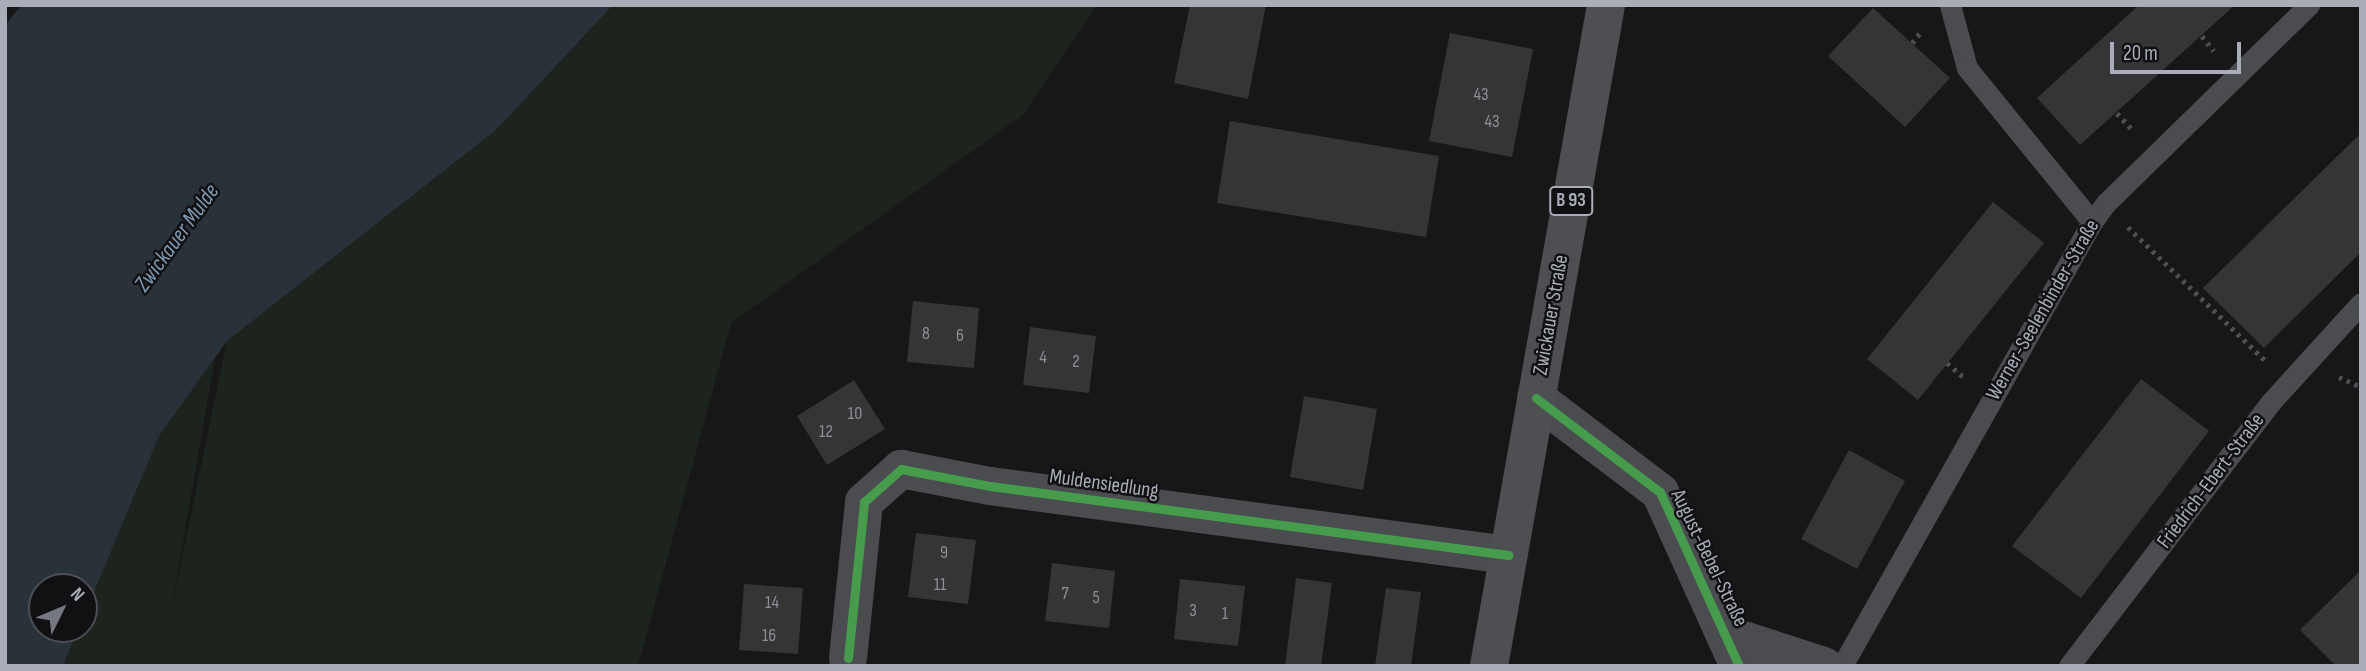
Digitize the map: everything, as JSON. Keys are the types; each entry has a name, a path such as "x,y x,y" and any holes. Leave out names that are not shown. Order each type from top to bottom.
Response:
{"main road":[{"name":"Zwickauer Straße","path":"1489,666 1606,5"}],"street":[{"name":"August-Bebel-Straße","path":"1536,398 1660,492 1733,651"},
{"name":"Muldensiedlung","path":"848,658 864,502 901,469 990,486 1508,555"},
{"path":"1733,651 1824,666"}],"lane":[{"path":"1951,5 1967,68 2092,222"},
{"name":"Werner-Seelenbinder-Straße","path":"1842,666 2092,222 2106,203 2309,5"},
{"name":"Friedrich-Ebert-Straße","path":"2069,666 2289,382 2361,303"}],"path":[{"path":"2153,254 2289,382"}],"shaded area":[{"path":"613,5 1097,5 1023,115 731,323 638,666 63,666 72,643 98,643 98,582 159,436 215,358 171,611 227,341 496,130"}],"water":[{"name":"Zwickauer Mulde","path":"21,5 613,5 496,130 227,341 159,436 98,582 98,573 28,573 28,643 72,643 63,666 5,666 5,26"}],"building":[{"path":"1190,5 1266,5 1248,99 1174,83"},
{"path":"2139,5 2235,5 2080,145 2037,98"},
{"path":"1873,8 1950,78 1905,127 1828,56"},
{"path":"1450,33 1533,49 1512,157 1429,141"},
{"path":"1230,121 1439,156 1426,237 1217,203"},
{"path":"2361,133 2361,252 2264,348 2203,288"},
{"path":"1993,202 2044,243 1918,400 1867,359"},
{"path":"913,301 979,308 974,368 907,362"},
{"path":"1030,327 1096,336 1089,393 1023,385"},
{"path":"2141,379 2209,431 2081,598 2012,546"},
{"path":"854,380 885,429 827,465 797,416"},
{"path":"1304,396 1377,409 1363,490 1290,477"},
{"path":"1849,450 1905,481 1857,569 1801,539"},
{"path":"916,533 976,540 968,604 908,597"},
{"path":"1052,563 1115,571 1109,628 1045,621"},
{"path":"2361,570 2361,666 2336,666 2300,630"},
{"path":"1296,578 1332,583 1321,666 1285,666"},
{"path":"1180,579 1245,586 1238,646 1174,639"},
{"path":"744,584 803,588 798,654 739,650"},
{"path":"1386,588 1421,592 1411,666 1375,666"}],"cycle path":[{"path":"1536,398 1660,492 1739,666"},
{"path":"848,658 864,502 901,469 990,486 1508,555"}]}
